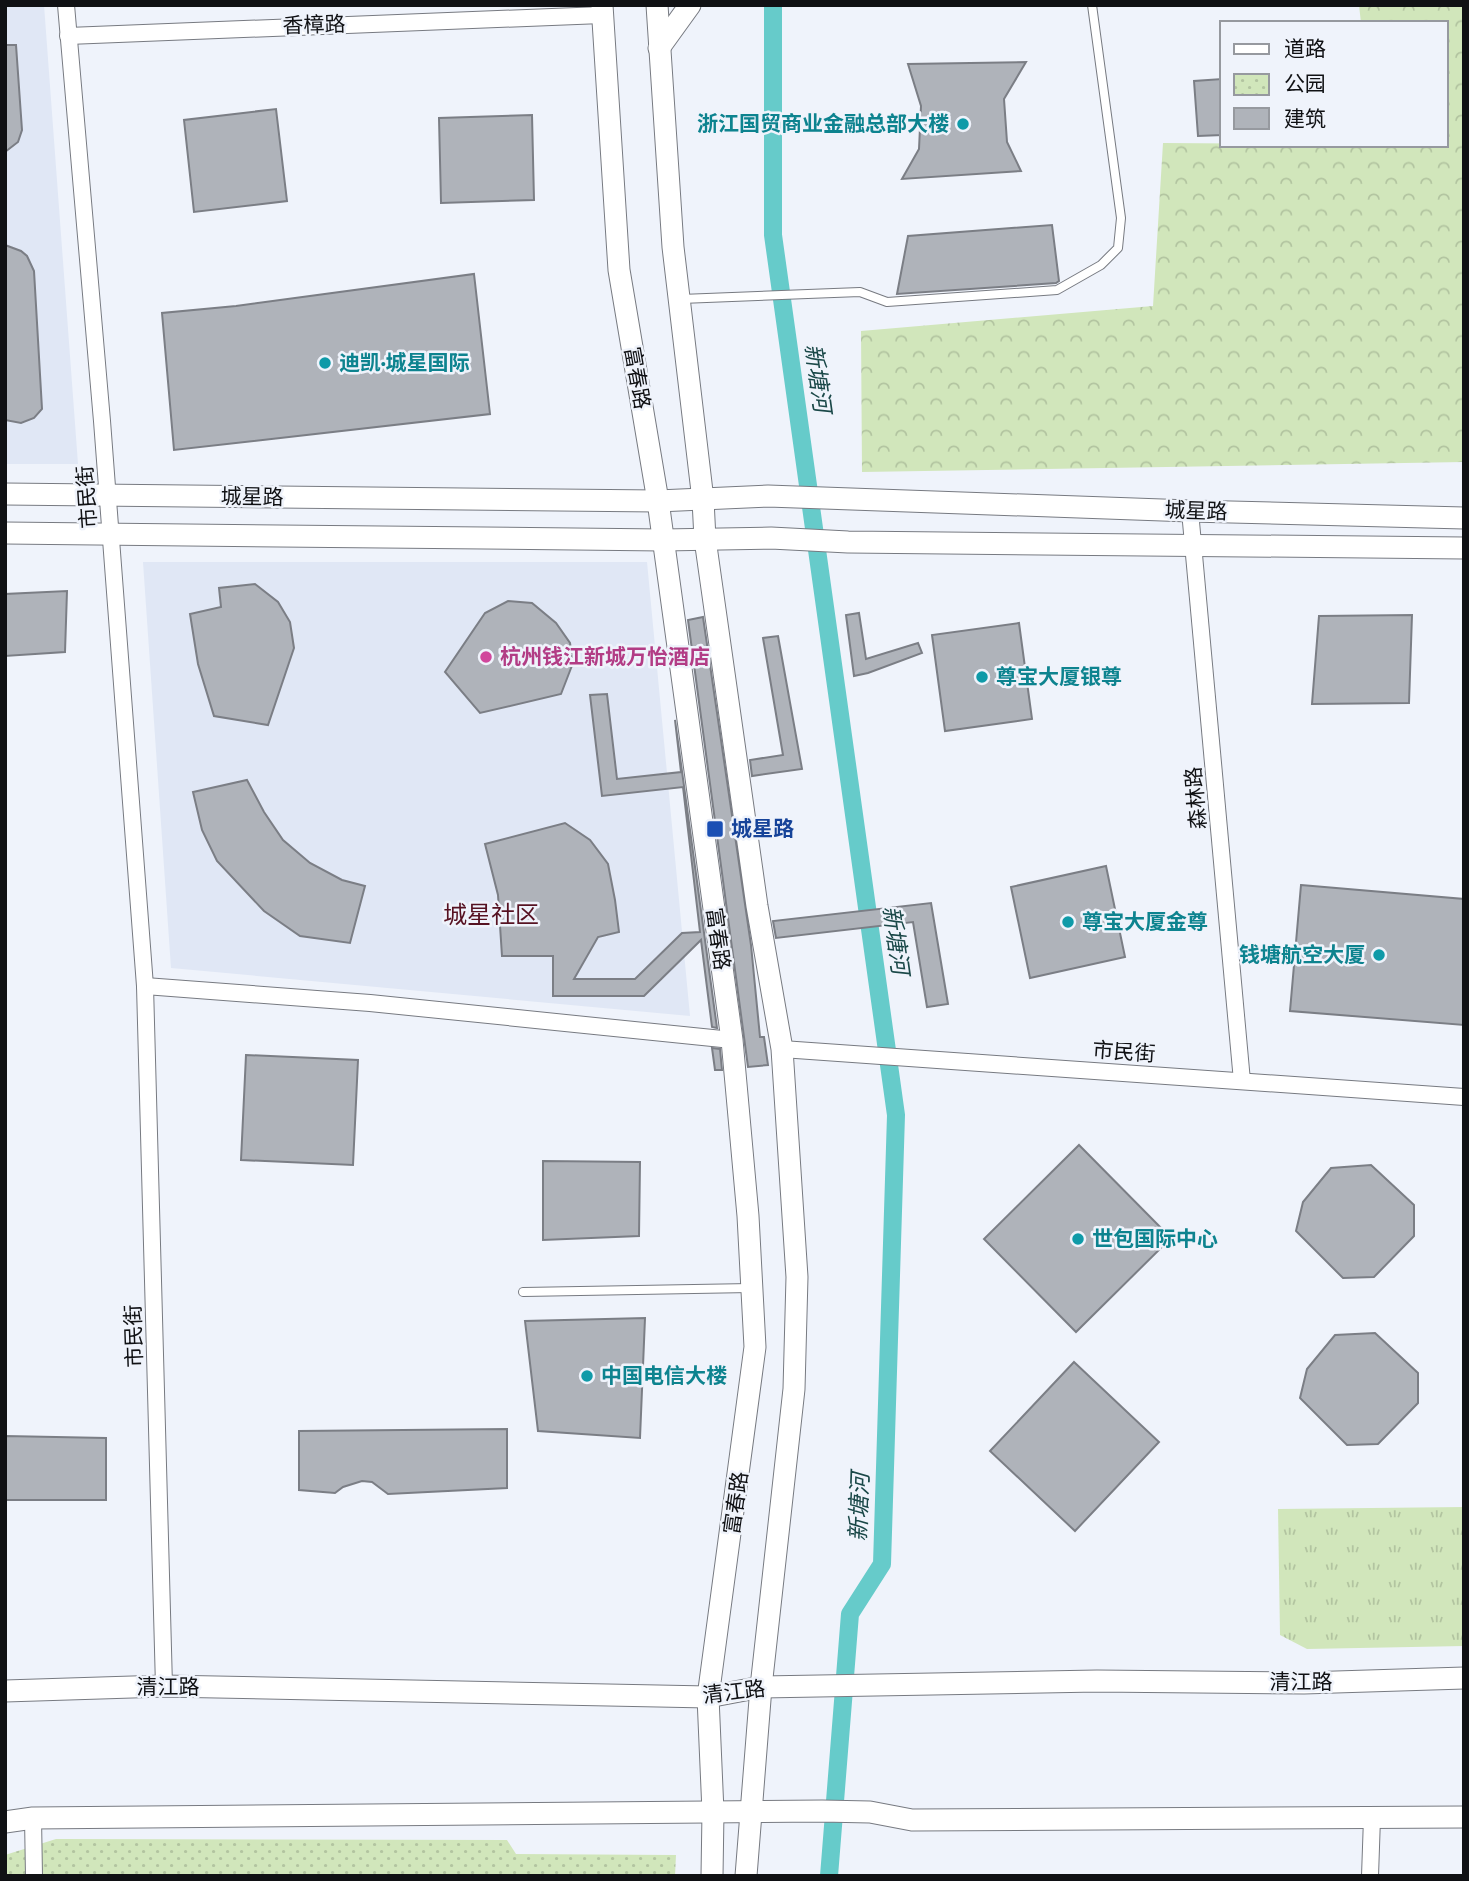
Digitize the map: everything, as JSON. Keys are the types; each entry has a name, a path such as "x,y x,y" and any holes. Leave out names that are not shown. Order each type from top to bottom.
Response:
{"main road":[{"name":"富春路","path":"657,5 673,247 703,500 705,539 757,906 782,1049 797,1277 794,1389 761,1687 746,1876"},
{"path":"659,48 690,5"},
{"name":"富春路","path":"602,10 619,270 658,501 732,1040 748,1216 755,1348 708,1698 713,1812 712,1876"},
{"name":"城星路","path":"5,494 658,501 768,496 1464,518"},
{"name":"城星路","path":"5,533 663,540 771,538 848,542 1464,548"},
{"name":"清江路","path":"5,1691 164,1686 708,1698 761,1687 1464,1678"},
{"path":"5,1822 33,1818 822,1811 870,1812 912,1820 1464,1816"}],"street":[{"name":"市民街","path":"66,5 108,495 145,986 164,1686"},
{"name":"香樟路","path":"68,36 548,15 602,10"},
{"name":"森林路","path":"1191,511 1242,1081"},
{"path":"145,986 370,1003 732,1040"},
{"name":"市民街","path":"782,1049 1464,1097"},
{"path":"33,1818 34,1876"},
{"path":"1370,1876 1371,1818"}],"lane":[{"path":"679,299 860,292 887,302 1057,290 1101,265 1118,248 1121,218 1092,5"},
{"path":"523,1292 752,1288"}],"shaded area":[{"path":"5,5 44,5 78,464 5,464"},
{"path":"143,562 647,562 690,1016 171,968"}],"green space":[{"path":"1359,5 1464,5 1464,462 862,472 861,331 1153,306 1163,143 1220,143 1220,147 1448,147 1448,21 1361,21"},
{"path":"1464,1507 1464,1646 1307,1649 1280,1635 1278,1509"},
{"path":"56,1839 507,1840 516,1854 676,1855 675,1876 5,1876 5,1855"}],"building":[{"path":"5,45 16,45 22,130 18,142 5,152"},
{"name":"浙江国贸商业金融总部大楼","path":"1026,62 1004,99 1007,142 1021,171 902,179 919,149 921,106 908,64"},
{"path":"1220,79 1220,135 1198,136 1194,81"},
{"path":"276,109 287,201 194,212 184,120"},
{"path":"532,115 534,200 441,203 439,118"},
{"path":"1052,225 1059,281 1056,283 897,294 908,236"},
{"path":"5,245 27,256 34,271 42,409 34,418 21,423 5,420"},
{"name":"迪凯·城星国际","path":"474,274 490,414 174,450 162,313 236,306"},
{"path":"255,584 278,602 290,622 294,648 268,725 214,716 198,664 190,614 221,607 219,588"},
{"path":"67,591 65,652 5,656 5,594"},
{"path":"508,601 532,603 556,623 570,643 573,663 561,694 480,713 445,672 485,613"},
{"path":"859,613 866,659 918,643 922,653 854,676 846,615"},
{"path":"1412,615 1409,703 1312,704 1319,616"},
{"path":"703,617 751,945 760,1037 764,1037 768,1065 748,1067 688,620"},
{"name":"尊宝大厦银尊","path":"1019,623 1032,719 945,731 932,635"},
{"path":"778,636 802,769 752,776 750,760 783,755 763,638"},
{"path":"607,694 617,779 681,772 675,720 717,1028 712,1027 701,940 644,996 553,996 553,956 502,956 498,895 485,844 565,823 590,840 608,864 619,932 598,937 574,979 635,979 682,933 700,932 683,787 602,796 590,695"},
{"path":"247,780 283,840 310,863 342,880 365,886 350,943 300,936 264,911 217,861 202,830 193,792"},
{"name":"尊宝大厦金尊","path":"1106,866 1125,957 1030,978 1011,887"},
{"name":"钱塘航空大厦","path":"1301,885 1464,899 1464,1025 1290,1011"},
{"path":"931,903 948,1004 927,1007 913,922 776,938 773,921"},
{"path":"712,1048 720,1049 722,1070 715,1070"},
{"path":"246,1055 358,1060 353,1165 241,1160"},
{"name":"世包国际中心","path":"1079,1145 1171,1238 1076,1332 984,1239"},
{"path":"543,1161 640,1162 639,1236 543,1240"},
{"path":"1371,1165 1414,1205 1414,1236 1374,1277 1343,1278 1296,1231 1303,1202 1331,1168"},
{"name":"中国电信大楼","path":"645,1318 640,1438 538,1431 525,1321"},
{"path":"1375,1333 1418,1373 1418,1403 1378,1444 1347,1445 1300,1398 1307,1369 1335,1335"},
{"path":"1074,1362 1159,1442 1075,1531 990,1451"},
{"path":"507,1429 507,1488 388,1494 372,1482 362,1481 343,1487 335,1493 299,1490 299,1431"},
{"path":"5,1436 106,1438 106,1500 5,1500"}],"waterway":[{"name":"新塘河","path":"773,5 773,235 896,1115 882,1564 850,1614 829,1876"}],"place":[{"name":"浙江国贸商业金融总部大楼","path":"963,124"},
{"name":"迪凯·城星国际","path":"325,363"},
{"name":"杭州钱江新城万怡酒店","path":"486,657"},
{"name":"尊宝大厦银尊","path":"982,677"},
{"name":"城星路","path":"715,829"},
{"name":"尊宝大厦金尊","path":"1068,922"},
{"name":"钱塘航空大厦","path":"1379,955"},
{"name":"世包国际中心","path":"1078,1239"},
{"name":"中国电信大楼","path":"587,1376"}],"district":[{"name":"城星社区","path":"491,915"}]}
